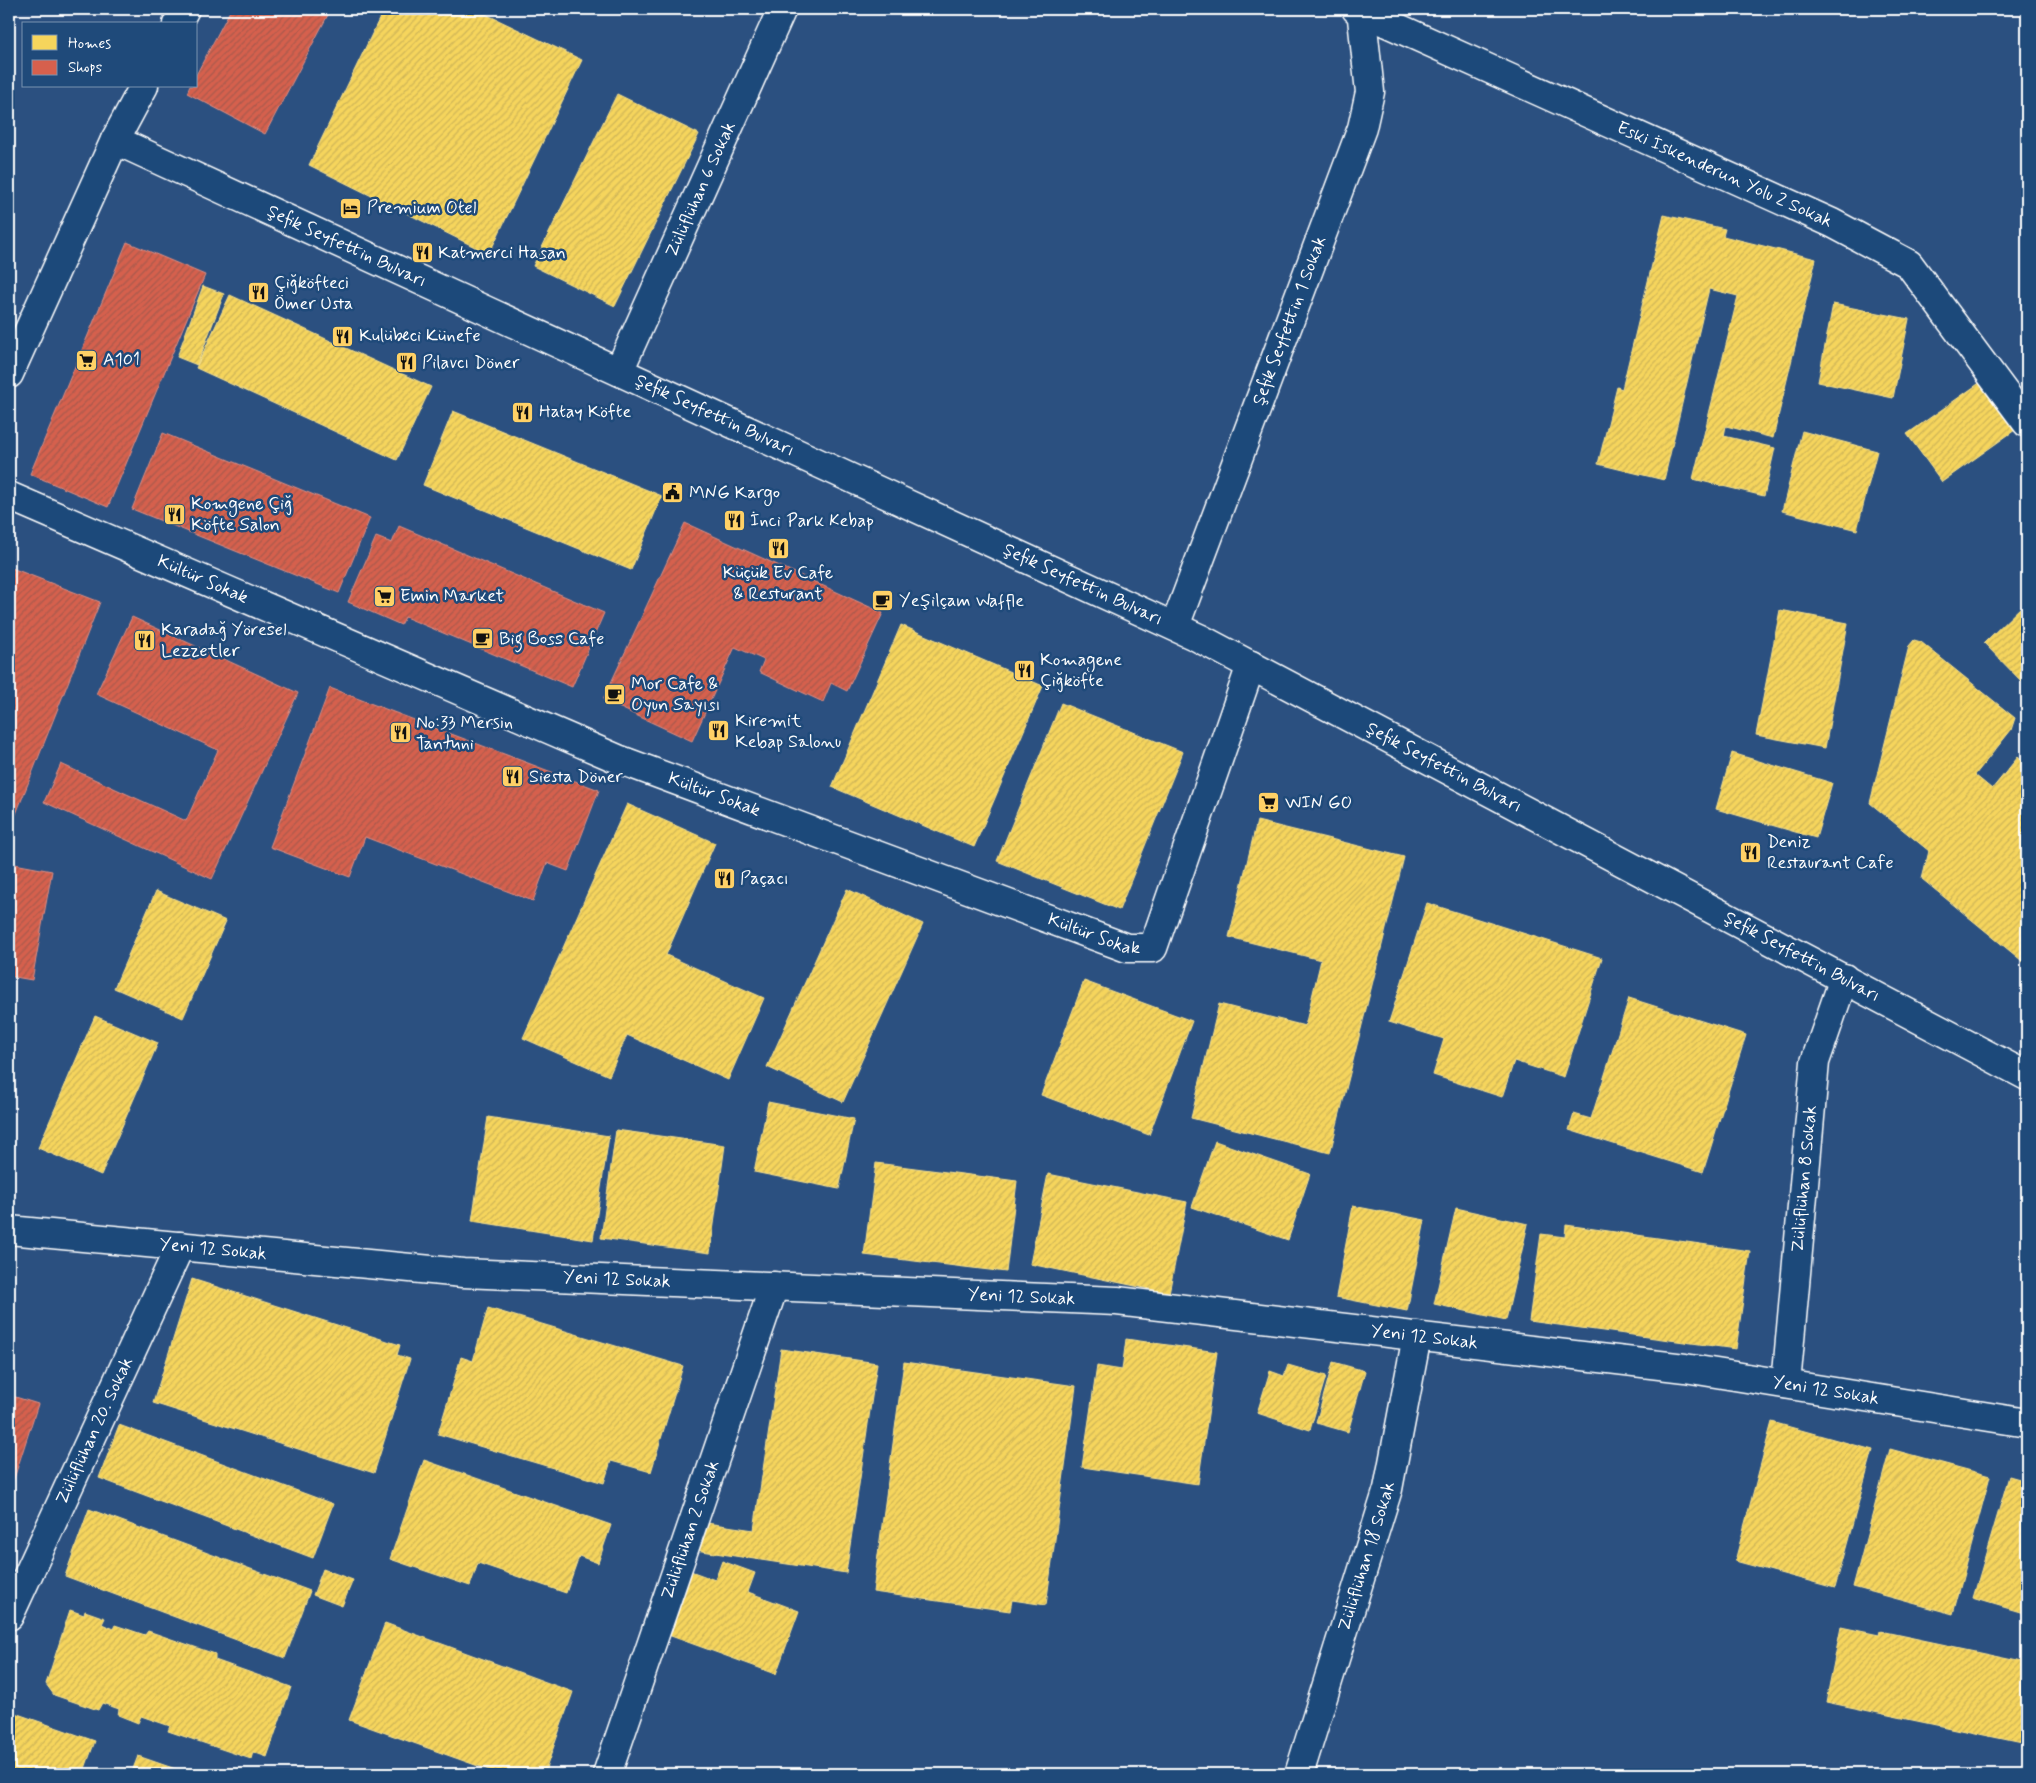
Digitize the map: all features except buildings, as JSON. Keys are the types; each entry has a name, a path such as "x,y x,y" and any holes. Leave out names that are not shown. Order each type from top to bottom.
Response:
{"street":[{"path":"178,22 185,9"},
{"name":"Zülüflühan 6 Sokak","path":"619,371 782,9"},
{"name":"Eski İskenderun Yolu 2 Sokak","path":"1359,9 1832,223 1908,264 2027,423"},
{"name":"Şefik Seyfettin 1 Sokak","path":"1175,626 1362,128 1370,92 1359,9"},
{"path":"9,374 116,140 143,88"},
{"name":"Şefik Seyfettin Bulvarı","path":"116,140 1175,626 2027,1076"},
{"name":"Kültür Sokak","path":"9,496 618,759 1128,948 1153,948 1251,665"},
{"name":"Zülüflühan 8 Sokak","path":"1786,1384 1815,1062 1844,978"},
{"name":"Yeni 12 Sokak","path":"9,1230 463,1273 1117,1301 1685,1368 2027,1423"},
{"name":"Zülüflühan 20. Sokak","path":"9,1616 180,1246"},
{"name":"Zülüflühan 2 Sokak","path":"607,1774 774,1286"},
{"name":"Zülüflühan 18 Sokak","path":"1299,1774 1388,1489 1417,1336"}],"place":[{"name":"Premium Otel","path":"351,208"},
{"name":"Katmerci Hasan","path":"422,253"},
{"name":"Çiğköfteci Ömer Usta","path":"258,293"},
{"name":"Kulübeci Künefe","path":"343,336"},
{"name":"A101","path":"87,360"},
{"name":"Pilavcı Döner","path":"406,363"},
{"name":"Hatay Köfte","path":"523,412"},
{"name":"MNG Kargo","path":"673,493"},
{"name":"Komgene Çiğ Köfte Salon","path":"175,514"},
{"name":"İnci Park Kebap","path":"734,521"},
{"name":"Küçük Ev Cafe & Resturant","path":"778,548"},
{"name":"Emin Market","path":"384,596"},
{"name":"Yeşilçam Waffle","path":"883,601"},
{"name":"Big Boss Cafe","path":"483,639"},
{"name":"Karadağ Yöresel Lezzetler","path":"145,640"},
{"name":"Komagene Çiğköfte","path":"1024,670"},
{"name":"Mor Cafe & Oyun Sayısı","path":"615,694"},
{"name":"Kiremit Kebap Salonu","path":"719,731"},
{"name":"No:33 Mersin Tantuni","path":"400,733"},
{"name":"Siesta Döner","path":"513,777"},
{"name":"WIN GO","path":"1269,803"},
{"name":"Deniz Restaurant Cafe","path":"1751,852"},
{"name":"Paçacı","path":"724,879"}]}
